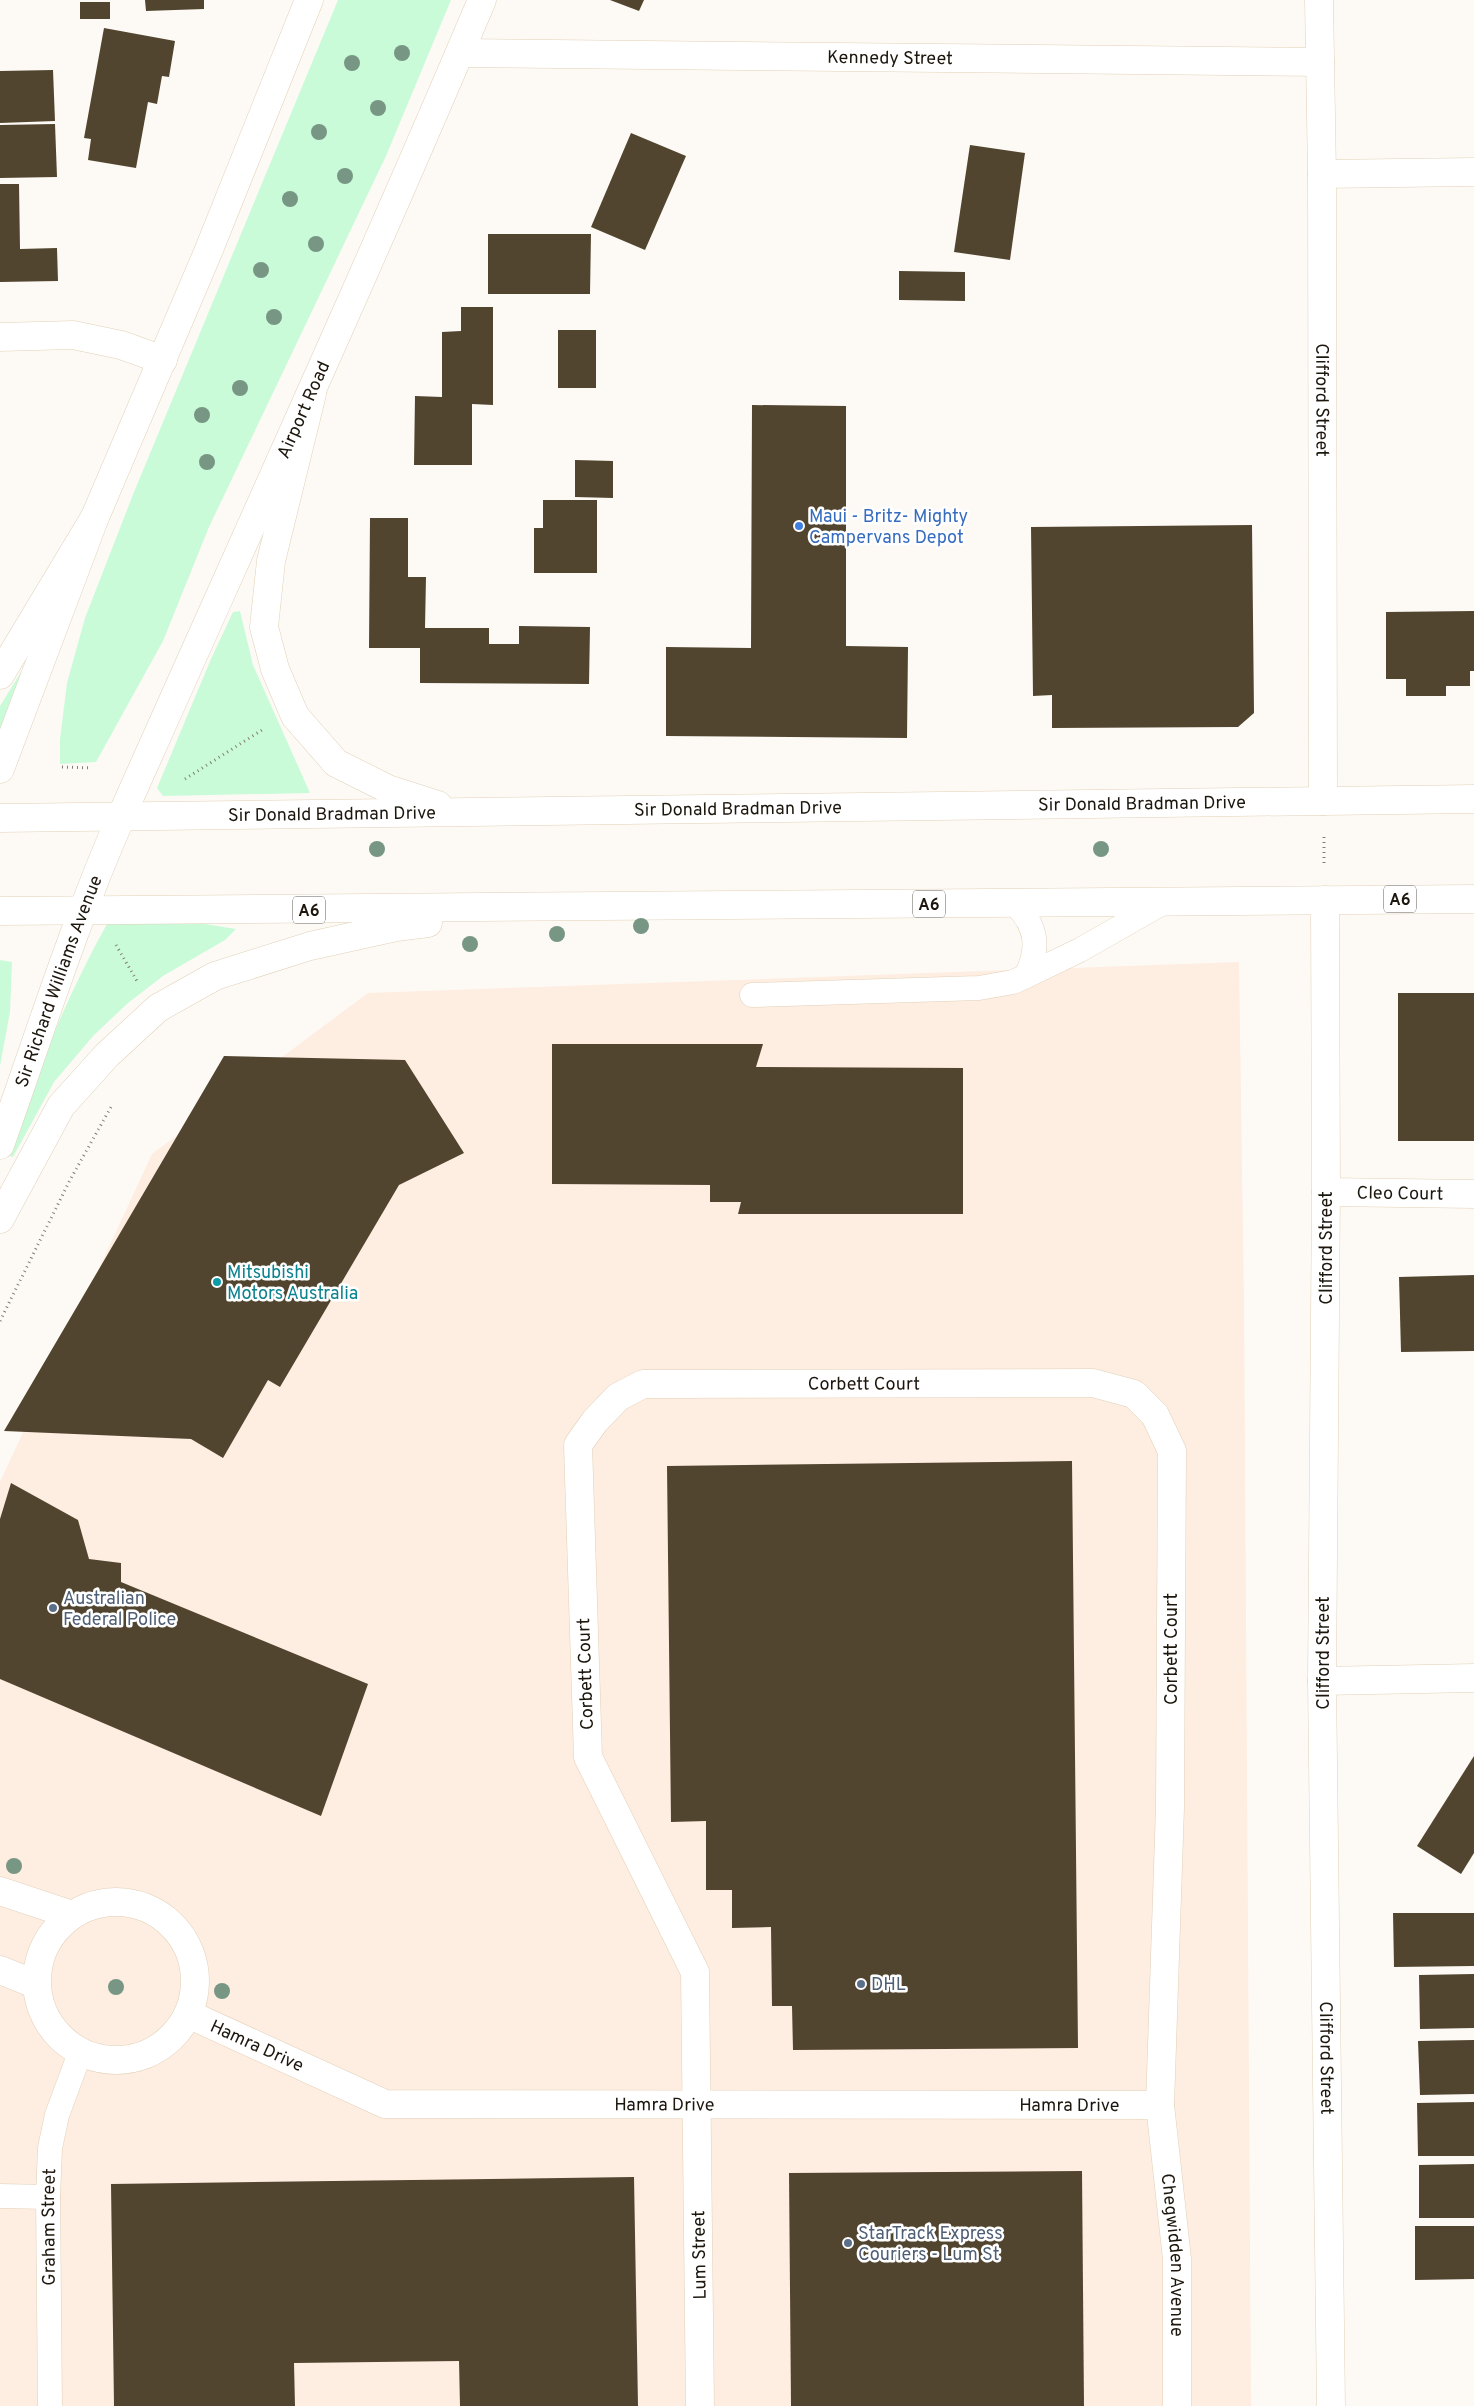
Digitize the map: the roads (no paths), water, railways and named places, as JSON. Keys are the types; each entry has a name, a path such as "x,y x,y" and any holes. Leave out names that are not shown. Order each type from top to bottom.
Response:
{"street":[{"path":"0,769 96,517 163,360 309,0"},
{"name":"Airport Road","path":"121,818 312,394 482,0"},
{"name":"Clifford Street","path":"1319,0 1322,174 1323,801"},
{"name":"Kennedy Street","path":"460,53 1320,62"},
{"path":"1322,174 1474,172"},
{"path":"0,337 73,335 121,345 163,360"},
{"path":"312,394 271,561 264,627 274,669 295,716 336,763 388,789 461,813"},
{"path":"0,675 96,517"},
{"name":"Sir Donald Bradman Drive","path":"0,818 121,818 1474,799"},
{"name":"Sir Richard Williams Avenue","path":"0,1146 84,911 121,818"},
{"name":"A6","path":"0,911 1474,899"},
{"name":"Clifford Street","path":"1325,900 1326,1192 1322,1681 1332,2406"},
{"path":"0,1220 61,1106 107,1055 158,1008 215,976 310,946 396,927 534,908"},
{"name":"Cleo Court","path":"1326,1192 1474,1194"},
{"name":"Corbett Court","path":"697,2104 695,1972 588,1757 578,1445 595,1421 618,1397 643,1384 1093,1383 1134,1394 1156,1415 1172,1451 1170,1807 1160,2104"},
{"path":"1322,1681 1474,1678"},
{"path":"0,1891 72,1915"},
{"path":"121,1901 146,1907 167,1920 184,1940 194,1964 195,1989 188,2014 175,2035 154,2051 130,2059 104,2060 80,2053 62,2041 48,2024 39,2005 35,1984 39,1957 52,1933 72,1915 95,1904 121,1901"},
{"path":"0,1970 35,1984"},
{"name":"Hamra Drive","path":"188,2014 385,2104 1160,2104"},
{"name":"Lum Street","path":"697,2104 700,2406"},
{"name":"Chegwidden Avenue","path":"1160,2104 1177,2259 1177,2406"}],"lane":[{"path":"752,995 979,988 1013,982 1080,950 1166,901"},
{"path":"1015,904 1027,916 1033,930 1033,962 1026,976"},
{"name":"Graham Street","path":"50,2406 48,2196 50,2148 55,2123 80,2053"},
{"path":"0,2196 48,2196"}],"place":[{"name":"Maui - Britz- Mighty Campervans Depot","path":"799,526"},
{"name":"Mitsubishi Motors Australia","path":"217,1282"},
{"name":"Australian Federal Police","path":"53,1608"},
{"name":"DHL","path":"861,1984"},
{"name":"StarTrack Express Couriers - Lum St","path":"848,2243"}]}
